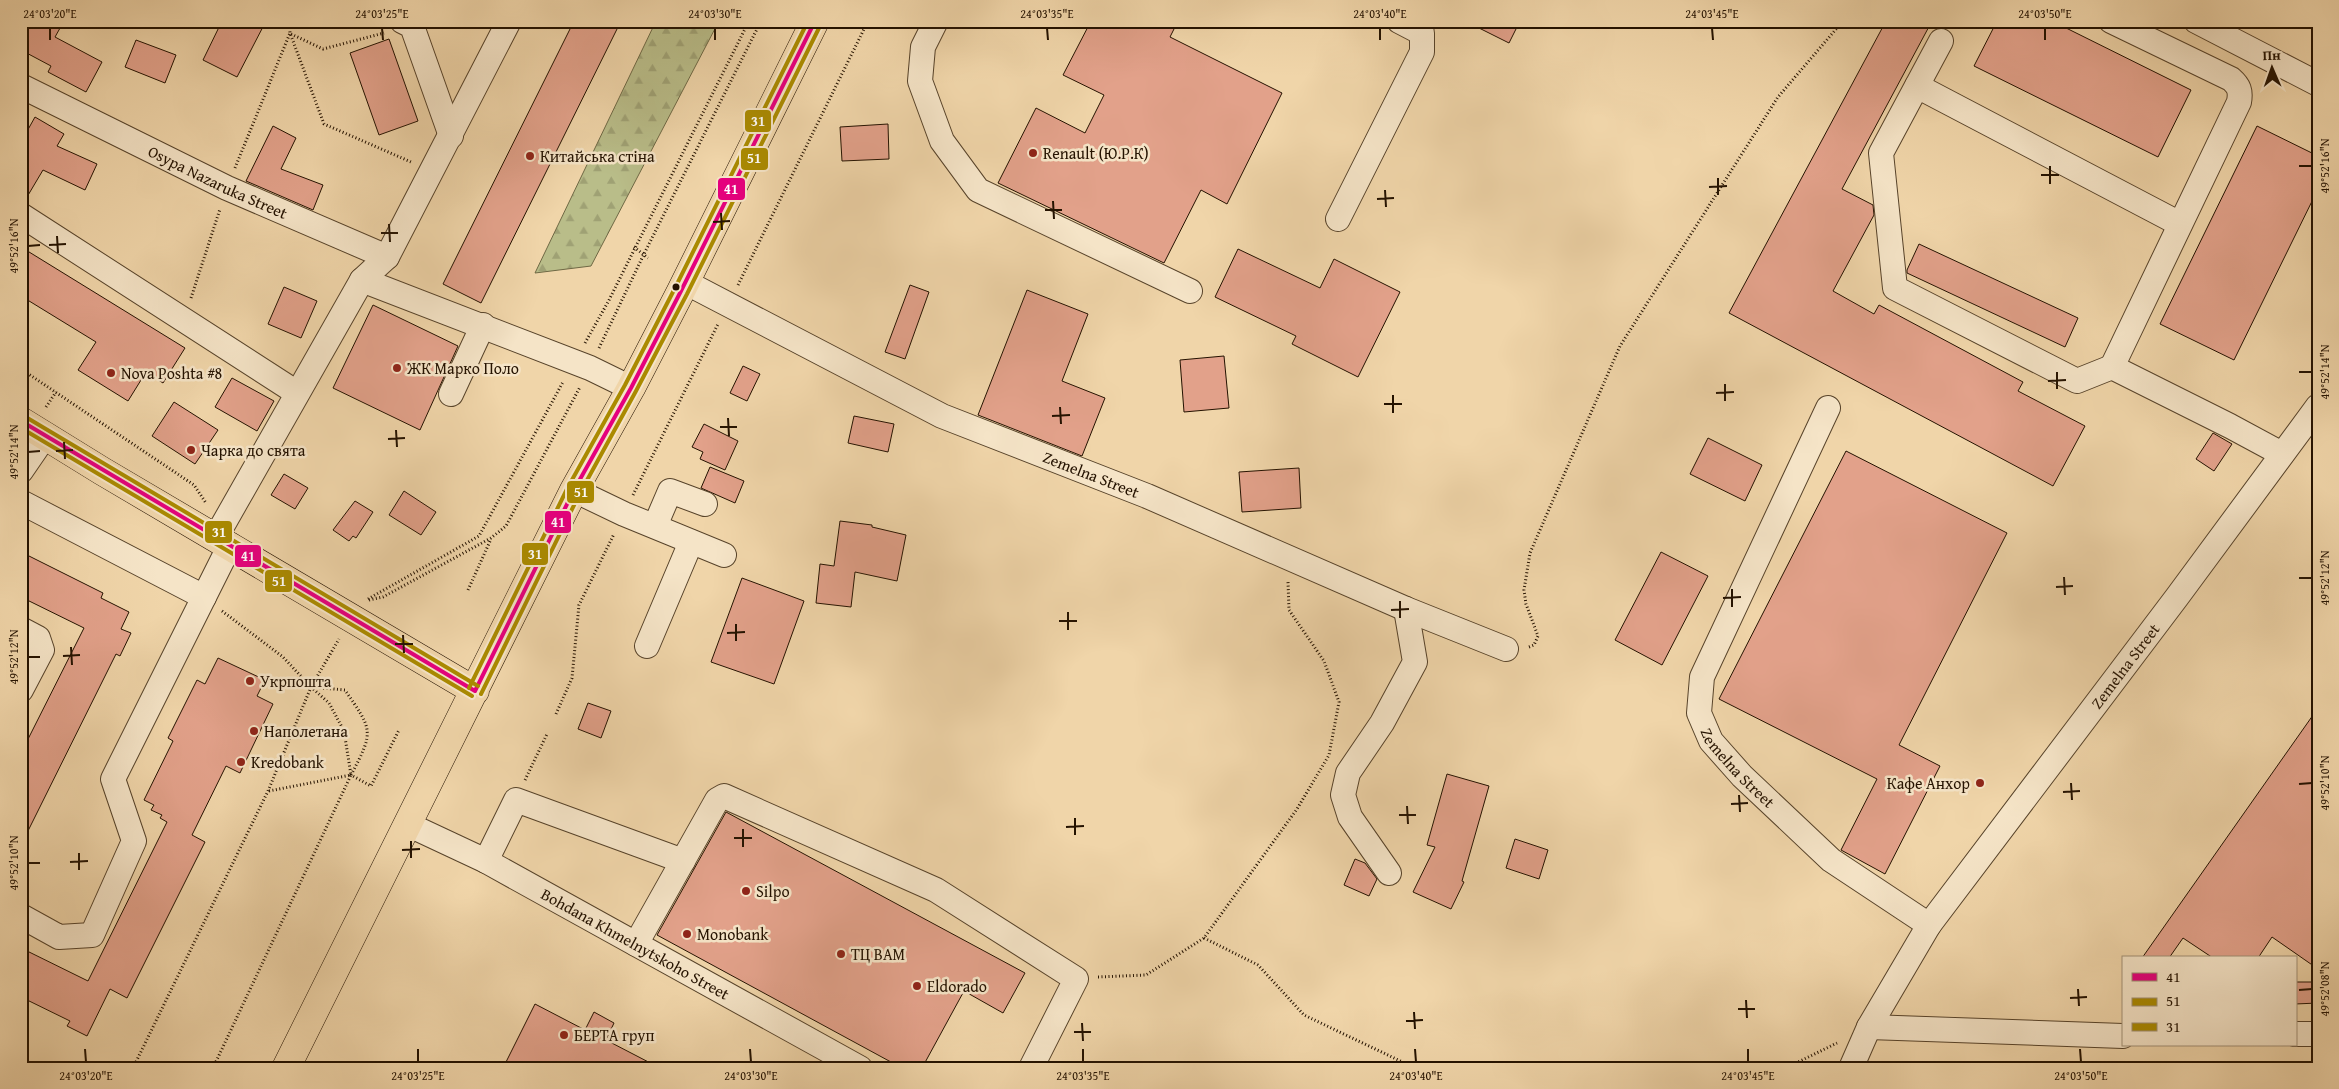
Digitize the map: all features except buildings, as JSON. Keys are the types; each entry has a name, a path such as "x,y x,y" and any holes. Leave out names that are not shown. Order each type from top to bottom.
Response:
{"main road":[{"path":"286,1068 574,490 631,388 815,21"},
{"path":"37,422 223,536 358,610 475,691"}],"street":[{"path":"21,916 59,937 92,935 134,841 113,779 204,598 223,536 297,393 362,280 387,257 509,21"},
{"path":"936,21 923,47 920,81 942,141 978,190 1190,291"},
{"path":"1338,218 1422,52 1422,33 1399,21"},
{"path":"1941,41 1881,152 1895,288 2077,381 2112,367 2239,102 2240,93 2237,85 2231,79 2111,21"},
{"path":"2196,21 2318,84"},
{"path":"407,24 450,136"},
{"name":"Osypa Nazaruka Street","path":"21,86 227,188 387,257"},
{"path":"1917,86 2180,224"},
{"path":"21,215 297,393"},
{"path":"362,280 582,365 631,388"},
{"name":"Zemelna Street","path":"685,282 942,416 1147,496 1406,609 1506,649"},
{"path":"451,394 482,325"},
{"path":"2112,367 2282,454"},
{"name":"Zemelna Street","path":"1851,1068 1869,1027 1929,925 2177,597 2318,406"},
{"name":"Zemelna Street","path":"1828,408 1702,677 1699,713 1711,741 1742,776 1785,818 1831,860 1929,925"},
{"path":"21,471 37,422"},
{"path":"574,490 624,514 724,555"},
{"path":"656,526 670,491 705,504"},
{"path":"21,502 204,598"},
{"path":"647,646 691,542"},
{"path":"1389,873 1350,817 1343,795 1348,773 1382,723 1415,662 1406,609"},
{"path":"21,629 38,638 42,650 21,690"},
{"path":"636,944 718,800 724,796 936,890 1076,978 1031,1068"},
{"path":"486,861 516,800 683,862"},
{"name":"Bohdana Khmelnytskoho Street","path":"407,824 486,861 860,1068"},
{"path":"1869,1027 2122,1036"},
{"path":"2296,1034 2318,1034"}],"path":[{"path":"289,21 290,33 324,124 432,171"},
{"path":"358,610 491,538 506,526 582,365 608,302 634,247 749,21"},
{"path":"133,1068 268,791 311,687 358,610 479,536 582,365 644,254 761,21"},
{"path":"556,714 572,678 579,605 868,21"},
{"path":"1506,649 1534,646 1537,641 1538,636 1526,604 1524,590 1530,553 1620,346 1778,97 1844,21"},
{"path":"290,33 324,49 407,24"},
{"path":"634,247 648,258"},
{"path":"21,369 194,485 223,536"},
{"path":"37,422 56,392"},
{"path":"468,590 491,538"},
{"path":"1076,978 1146,975 1204,938 1297,809 1329,755 1339,702 1324,661 1289,610 1286,556"},
{"path":"204,598 283,656 329,704 344,732 352,775"},
{"path":"213,1068 367,741 368,728 345,690 311,687"},
{"path":"268,791 352,775 371,786 399,730"},
{"path":"525,780 547,734"},
{"path":"1204,938 1258,965 1304,1015 1415,1068"},
{"path":"1786,1068 1869,1027"}],"green space":[{"path":"656,21 719,21 591,266 535,273"}],"transit line":[{"name":"31","path":"469,688 568,487 625,385 675,288 808,21"},
{"name":"41","path":"475,691 574,490 631,388 681,291 815,21"},
{"name":"51","path":"481,694 580,493 687,294 821,24"},
{"name":"31","path":"24,416 478,686"},
{"name":"41","path":"21,421 475,691"},
{"name":"51","path":"21,428 472,696"}],"place":[{"name":"Renault (Ю.Р.К)","path":"1033,153"},
{"name":"Китайська стіна","path":"530,156"},
{"name":"ЖК Марко Поло","path":"397,368"},
{"name":"Nova Poshta #8","path":"111,373"},
{"name":"Чарка до свята","path":"191,450"},
{"name":"Укрпошта","path":"250,681"},
{"name":"Наполетана","path":"254,731"},
{"name":"Kredobank","path":"241,762"},
{"name":"Кафе Анхор","path":"1980,783"},
{"name":"Silpo","path":"746,891"},
{"name":"Monobank","path":"687,934"},
{"name":"ТЦ ВАМ","path":"841,954"},
{"name":"Eldorado","path":"917,986"},
{"name":"БЕРТА груп","path":"564,1035"}]}
